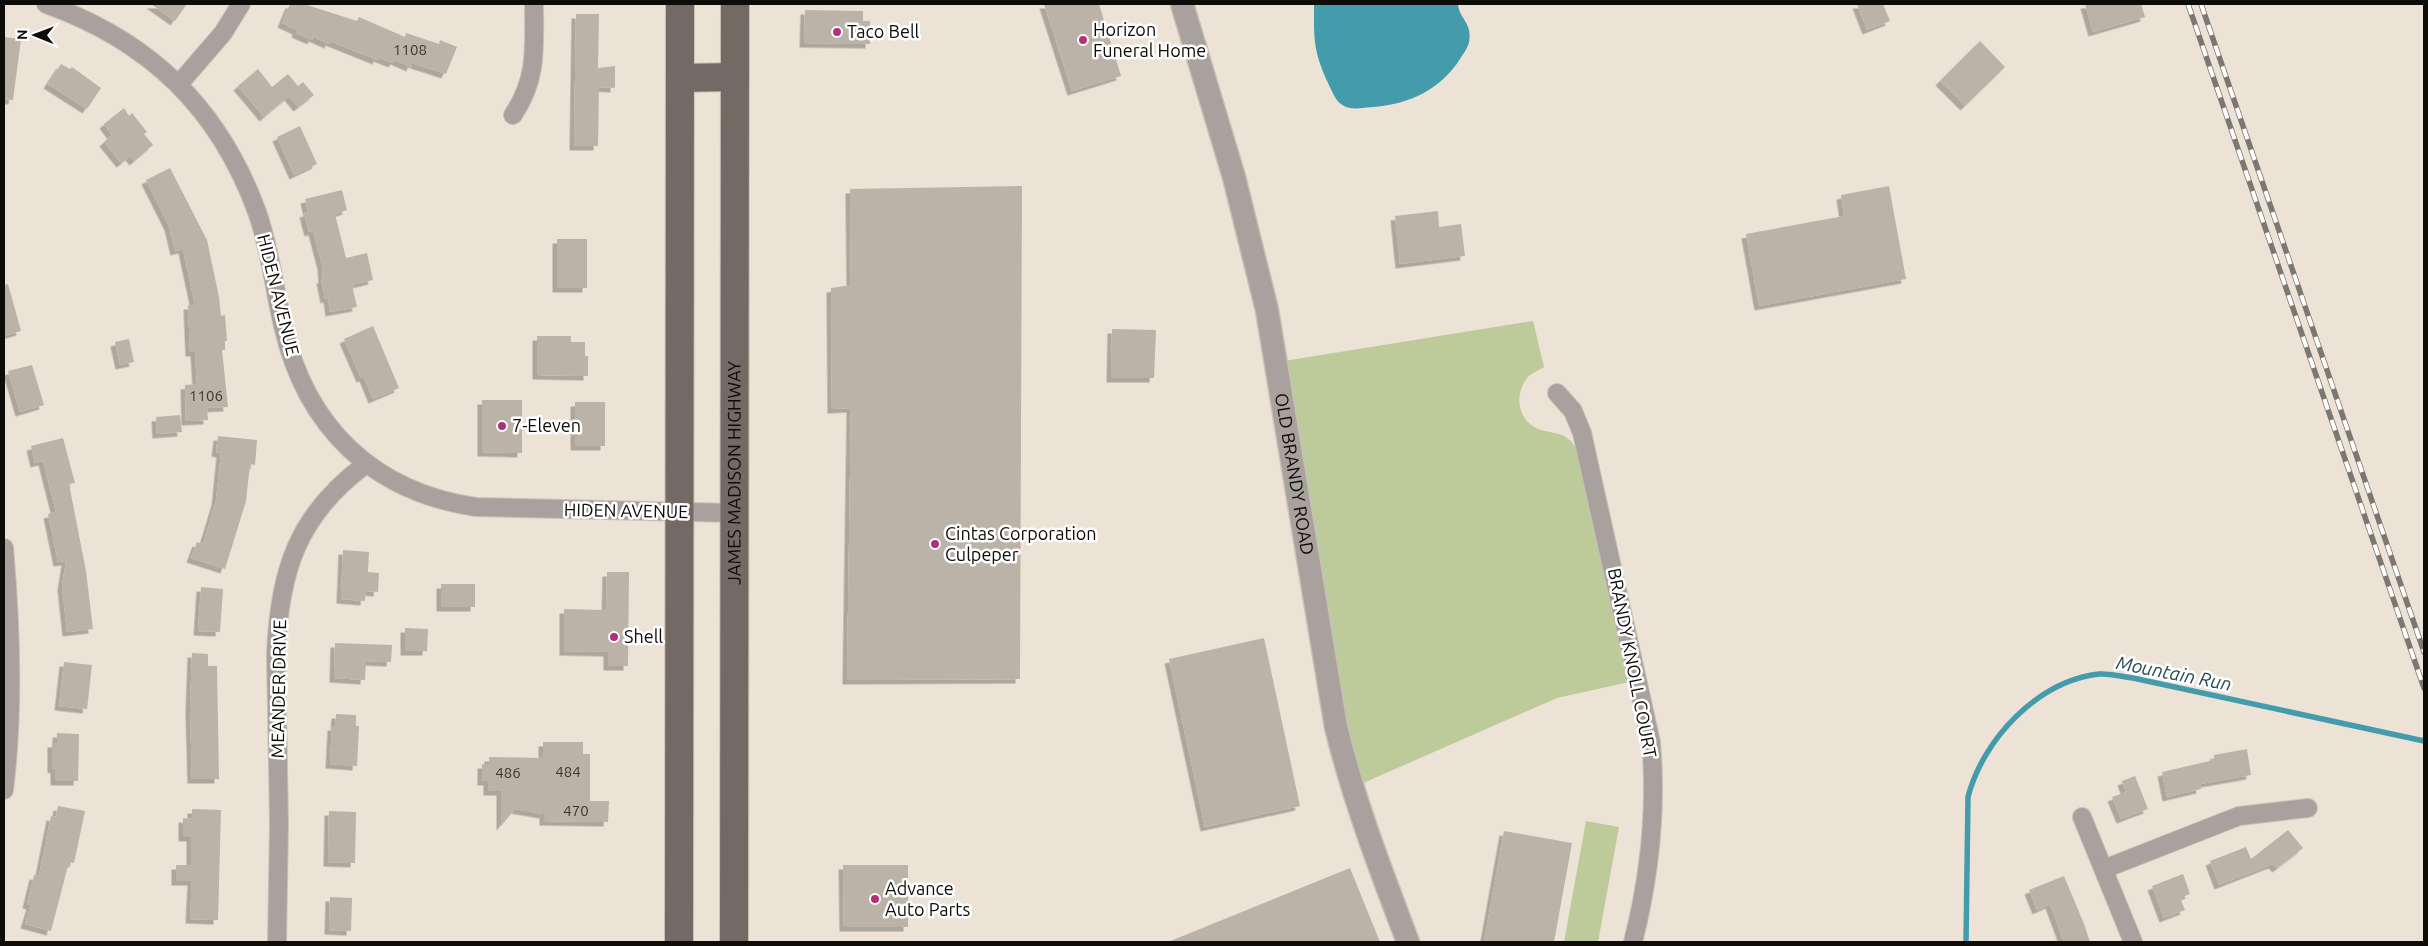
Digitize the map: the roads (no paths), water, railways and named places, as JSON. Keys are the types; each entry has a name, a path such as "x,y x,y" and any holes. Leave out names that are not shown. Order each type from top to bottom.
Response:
{"main road":[{"path":"679,942 680,4"},
{"name":"JAMES MADISON HIGHWAY","path":"734,942 735,4"},
{"path":"680,78 735,77"}],"street":[{"name":"HIDEN AVENUE","path":"46,4 121,38 149,57 179,84 218,134 238,168 257,212 268,250 283,328 309,396 324,422 344,446 366,464 388,480 422,495 468,506 734,513"},
{"path":"179,84 223,33 241,4"},
{"path":"514,115 523,101 531,82 535,61 534,4"},
{"name":"OLD BRANDY ROAD","path":"1182,4 1234,177 1265,301 1336,727 1344,761 1360,814 1408,942"},
{"name":"BRANDY KNOLL COURT","path":"1557,393 1573,411 1582,432 1650,742 1654,788 1652,839 1645,889 1632,942"},
{"name":"MEANDER DRIVE","path":"277,942 279,824 276,655 277,634 285,582 292,555 309,522 330,494 366,464"},
{"path":"4,548 9,663 7,762 4,790"},
{"path":"2104,869 2239,816 2308,808"},
{"path":"2082,817 2133,942"}],"water":[{"path":"1314,4 1458,4 1468,26 1470,36 1464,53 1452,70 1434,87 1400,102 1349,108 1335,98 1320,63 1315,36"}],"waterway":[{"name":"Mountain Run","path":"1966,942 1968,797 1975,775 1986,754 2016,716 2055,688 2076,679 2099,674 2133,678 2424,741"}],"railway":[{"path":"2188,4 2424,688"},
{"path":"2201,4 2424,652"}],"place":[{"name":"Taco Bell","path":"837,32"},
{"name":"Horizon Funeral Home","path":"1083,40"},
{"name":"7-Eleven","path":"502,426"},
{"name":"Cintas Corporation Culpeper","path":"935,544"},
{"name":"Shell","path":"614,637"},
{"name":"Advance Auto Parts","path":"875,899"}]}
